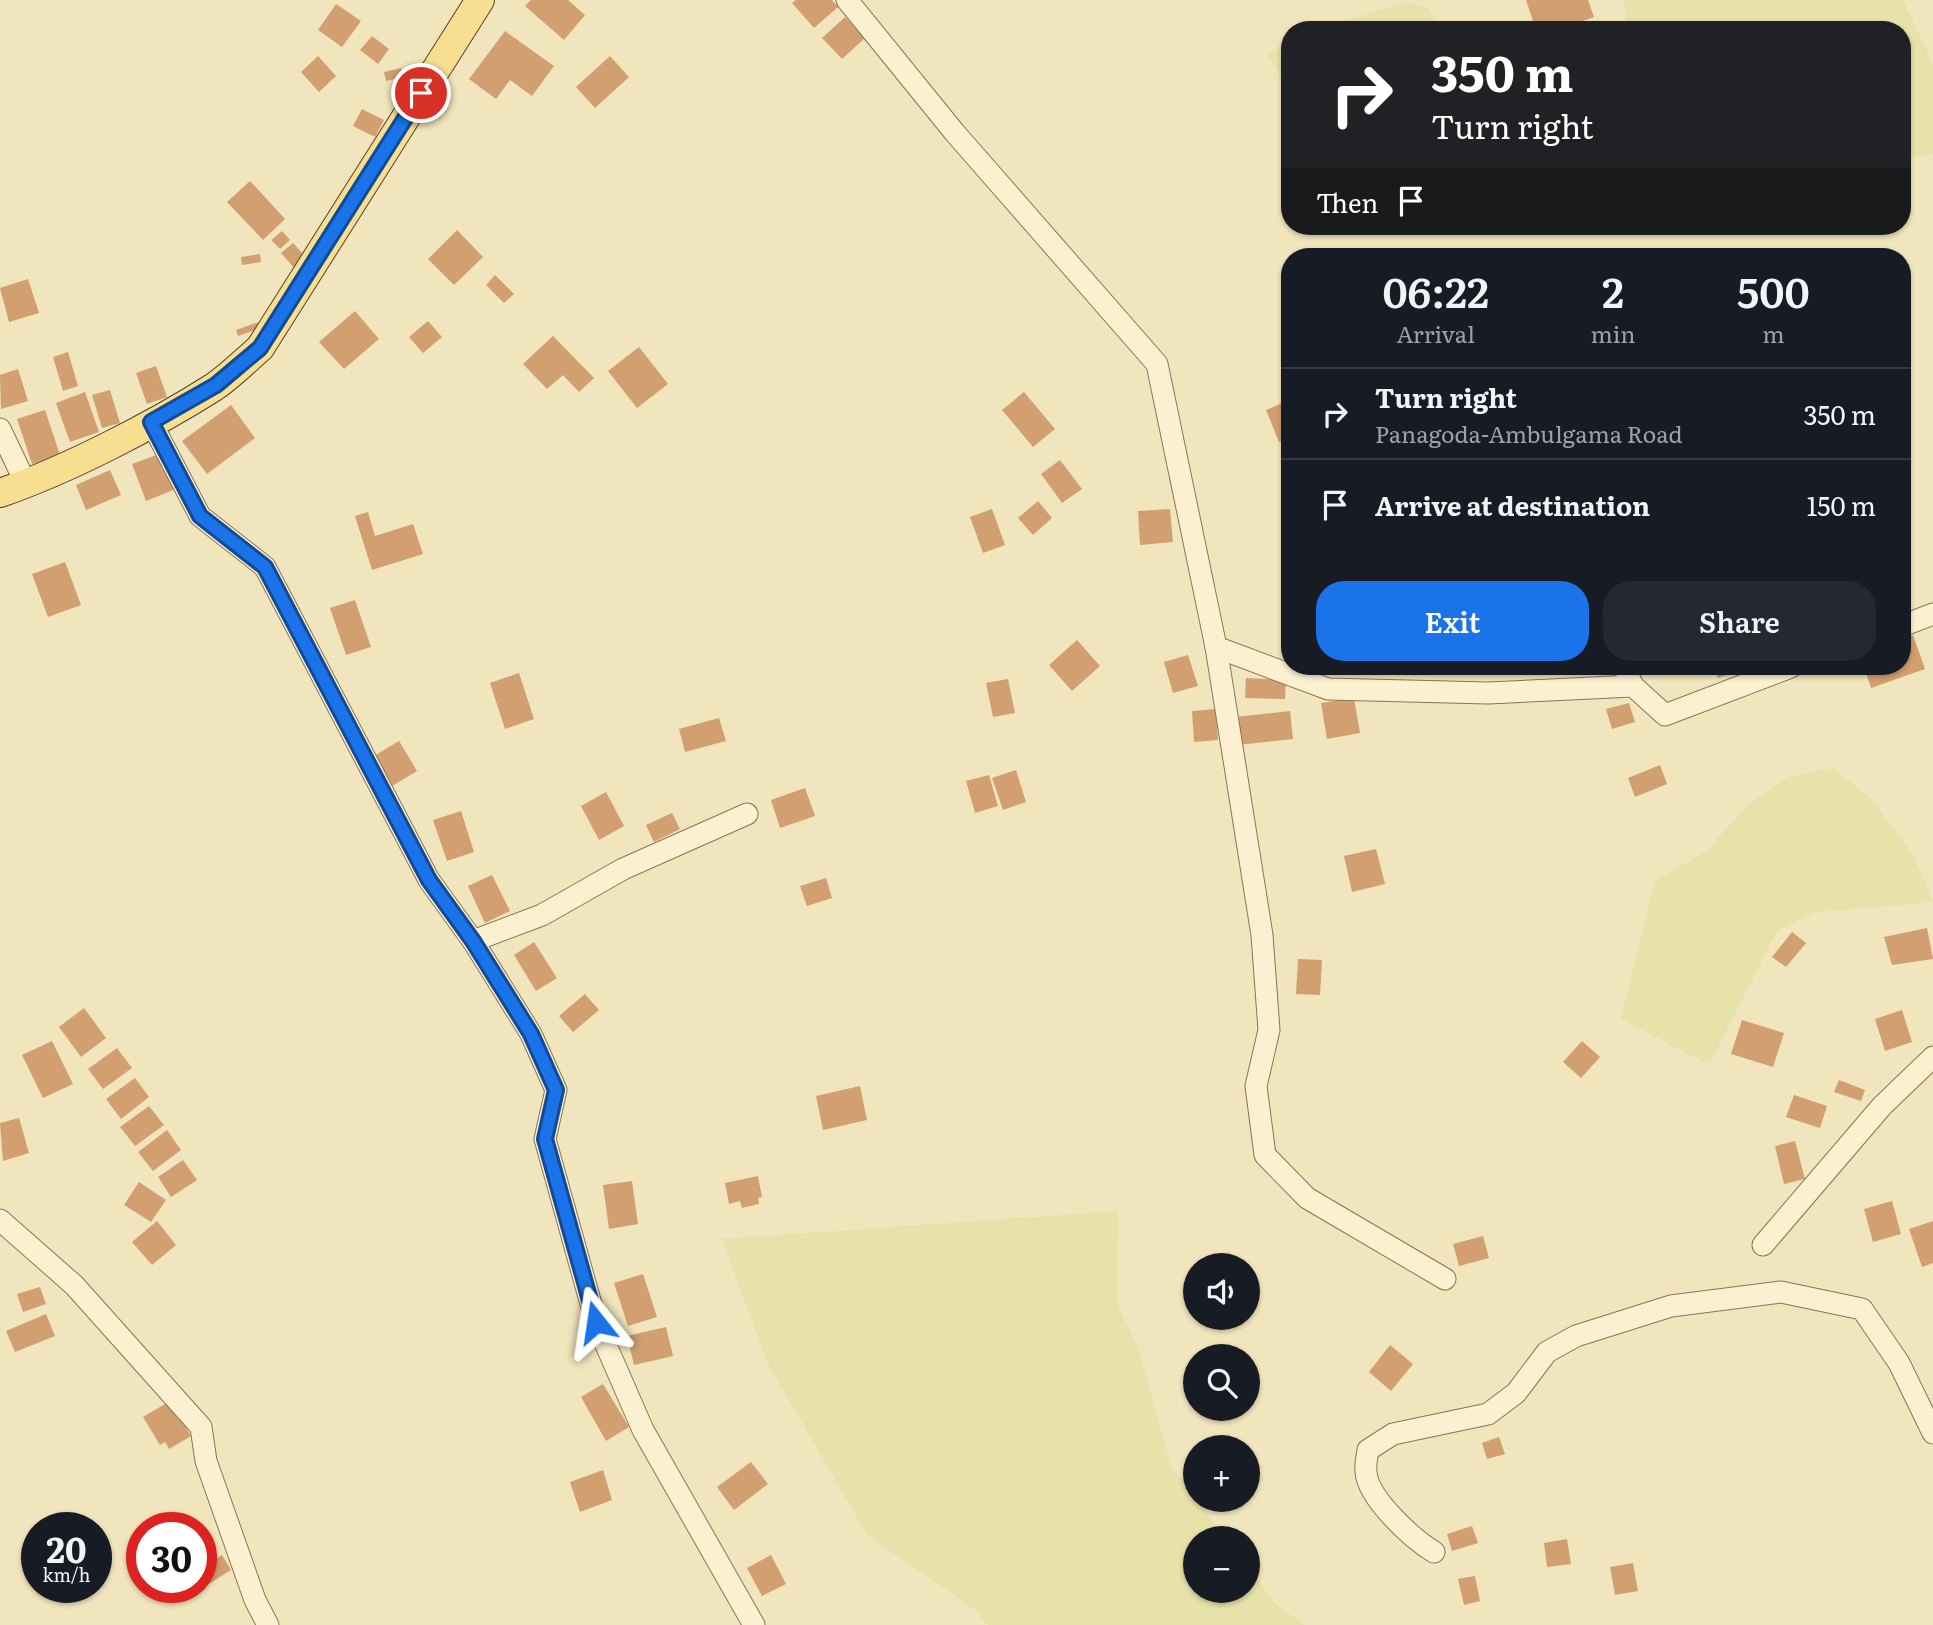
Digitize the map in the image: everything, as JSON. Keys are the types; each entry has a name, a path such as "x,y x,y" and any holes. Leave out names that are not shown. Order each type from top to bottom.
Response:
{"main road":[{"path":"13,488 151,422 216,385 260,348 480,0"}],"street":[{"path":"847,0 955,133 1157,363 1216,647 1262,935 1269,1030 1256,1086 1265,1155 1307,1198 1445,1279"},
{"path":"151,422 200,516 265,567 429,880 473,941 531,1034 556,1090 545,1139 596,1322 643,1430 754,1625"},
{"path":"0,429 13,488"},
{"path":"1911,623 1933,614"},
{"path":"1216,647 1281,671"},
{"path":"1291,675 1328,689 1488,693 1629,677 1665,715 1770,675"},
{"path":"473,941 542,915 623,869 747,814"},
{"path":"1763,1245 1882,1106 1933,1057"},
{"path":"0,1220 74,1285 201,1427 205,1461 255,1600 268,1625"},
{"path":"1434,1552 1409,1536 1388,1511 1366,1475 1368,1450 1392,1434 1488,1414 1516,1393 1547,1352 1576,1336 1671,1306 1781,1292 1862,1309 1899,1363 1933,1433"}],"shaded area":[{"path":"1623,0 1903,0 1933,64 1933,154 1911,156 1911,21 1626,21"},
{"path":"1407,2 1430,9 1435,21 1345,21"},
{"path":"1281,47 1281,76 1267,55"},
{"path":"1833,768 1873,801 1913,854 1933,902 1816,912 1777,931 1709,1065 1621,1019 1655,881 1707,850 1749,804 1788,777"},
{"path":"1118,1211 1117,1303 1139,1350 1171,1466 1183,1482 1183,1512 1206,1512 1217,1526 1183,1526 1183,1603 1260,1603 1260,1583 1276,1604 1304,1625 988,1625 975,1610 867,1535 767,1362 722,1239"}],"building":[{"path":"531,0 568,0 585,15 564,40 525,6"},
{"path":"796,0 832,0 838,7 814,28 792,3"},
{"path":"1526,0 1588,0 1594,17 1583,21 1533,21"},
{"path":"336,4 361,21 342,47 318,30"},
{"path":"845,17 865,38 842,59 822,38"},
{"path":"505,31 554,66 532,96 510,80 496,99 469,79"},
{"path":"372,36 389,49 378,64 360,50"},
{"path":"318,56 336,76 319,92 301,72"},
{"path":"610,56 629,77 595,108 576,87"},
{"path":"401,68 403,77 386,81 384,72"},
{"path":"362,109 384,120 375,137 353,126"},
{"path":"250,181 285,219 263,240 227,202"},
{"path":"457,230 483,257 454,285 428,259"},
{"path":"282,231 290,240 280,249 271,240"},
{"path":"293,243 307,258 295,269 281,253"},
{"path":"260,254 261,262 242,265 241,257"},
{"path":"495,275 514,294 504,303 486,285"},
{"path":"28,279 39,313 9,322 0,288"},
{"path":"355,311 379,339 344,369 319,342"},
{"path":"428,321 442,337 423,353 409,337"},
{"path":"259,322 261,328 238,336 236,330"},
{"path":"553,336 594,378 579,392 563,375 547,389 523,364"},
{"path":"639,347 668,384 637,408 608,371"},
{"path":"68,352 78,386 63,391 53,357"},
{"path":"156,366 167,397 147,404 136,373"},
{"path":"18,369 28,401 1,409 0,375"},
{"path":"110,390 120,423 102,428 92,395"},
{"path":"85,392 99,432 70,442 56,403"},
{"path":"1024,392 1055,429 1033,447 1002,410"},
{"path":"1281,404 1279,442 1266,410"},
{"path":"231,405 255,438 207,474 182,441"},
{"path":"45,410 60,455 32,464 17,419"},
{"path":"162,453 176,489 146,501 132,464"},
{"path":"1060,460 1082,489 1062,503 1041,474"},
{"path":"110,470 121,495 86,510 76,485"},
{"path":"1038,501 1052,518 1033,535 1018,518"},
{"path":"992,509 1005,545 983,553 970,517"},
{"path":"1170,509 1173,542 1140,545 1138,511"},
{"path":"368,512 375,536 413,524 423,554 372,570 355,516"},
{"path":"65,562 81,605 48,617 32,574"},
{"path":"355,600 371,647 346,655 330,608"},
{"path":"1913,635 1925,669 1911,674"},
{"path":"1077,640 1100,666 1072,691 1049,665"},
{"path":"1188,655 1198,686 1173,693 1164,662"},
{"path":"519,673 534,719 505,729 490,683"},
{"path":"1867,675 1908,675 1871,688"},
{"path":"1246,678 1286,680 1285,699 1245,698"},
{"path":"1008,679 1015,713 993,717 986,683"},
{"path":"1354,698 1360,733 1327,739 1321,703"},
{"path":"1629,703 1635,722 1612,729 1606,709"},
{"path":"1216,709 1218,740 1194,742 1192,711"},
{"path":"1290,711 1293,739 1238,745 1236,717"},
{"path":"719,718 726,741 685,752 679,729"},
{"path":"399,741 417,771 392,786 374,756"},
{"path":"1660,765 1667,784 1635,797 1628,778"},
{"path":"1016,770 1026,802 1003,810 992,778"},
{"path":"989,775 998,806 975,813 966,781"},
{"path":"805,788 815,816 780,828 771,800"},
{"path":"606,792 624,826 599,840 581,806"},
{"path":"461,811 474,852 447,861 433,820"},
{"path":"672,813 680,829 654,842 646,825"},
{"path":"1376,849 1385,884 1352,892 1344,856"},
{"path":"492,875 510,911 485,923 468,886"},
{"path":"826,878 832,898 807,906 800,886"},
{"path":"1927,928 1933,959 1892,965 1884,937"},
{"path":"1792,932 1806,943 1786,967 1772,957"},
{"path":"534,942 557,978 536,991 514,955"},
{"path":"1298,959 1322,960 1320,995 1296,994"},
{"path":"585,994 599,1010 573,1032 559,1016"},
{"path":"84,1008 106,1038 81,1057 59,1027"},
{"path":"1902,1010 1912,1042 1885,1051 1875,1019"},
{"path":"1742,1020 1784,1033 1773,1067 1731,1054"},
{"path":"52,1041 73,1084 43,1098 22,1055"},
{"path":"1582,1041 1600,1057 1581,1078 1563,1062"},
{"path":"117,1048 132,1068 103,1089 88,1069"},
{"path":"135,1078 149,1097 121,1119 106,1099"},
{"path":"1839,1080 1865,1090 1861,1101 1834,1092"},
{"path":"860,1086 867,1120 823,1130 816,1096"},
{"path":"1794,1095 1827,1106 1820,1128 1786,1117"},
{"path":"149,1106 164,1125 135,1146 120,1127"},
{"path":"19,1118 29,1153 3,1161 0,1123"},
{"path":"167,1130 181,1150 153,1171 138,1152"},
{"path":"1795,1141 1805,1179 1784,1184 1775,1146"},
{"path":"183,1160 197,1180 171,1197 158,1177"},
{"path":"758,1176 762,1197 758,1198 759,1204 742,1208 740,1201 729,1204 725,1183"},
{"path":"632,1181 638,1224 609,1229 603,1185"},
{"path":"139,1182 166,1200 151,1222 124,1205"},
{"path":"1892,1201 1901,1234 1873,1242 1864,1209"},
{"path":"157,1221 176,1245 152,1265 132,1242"},
{"path":"1933,1221 1933,1263 1922,1267 1909,1229"},
{"path":"1483,1236 1489,1258 1459,1266 1453,1244"},
{"path":"643,1274 657,1317 628,1326 614,1283"},
{"path":"40,1287 46,1304 23,1312 17,1294"},
{"path":"46,1314 55,1336 15,1352 6,1331"},
{"path":"666,1327 673,1356 634,1365 627,1336"},
{"path":"1390,1345 1413,1364 1391,1391 1369,1372"},
{"path":"603,1384 629,1427 606,1441 581,1397"},
{"path":"170,1401 191,1436 169,1449 165,1442 160,1445 143,1417"},
{"path":"1499,1437 1505,1454 1487,1459 1482,1443"},
{"path":"751,1462 768,1484 734,1510 717,1487"},
{"path":"603,1470 612,1500 580,1512 570,1482"},
{"path":"1472,1526 1478,1543 1452,1551 1447,1534"},
{"path":"1567,1539 1571,1564 1547,1567 1544,1543"},
{"path":"222,1555 231,1570 217,1579 217,1558"},
{"path":"771,1555 786,1584 762,1596 747,1568"},
{"path":"1633,1563 1638,1591 1615,1595 1610,1567"},
{"path":"1475,1576 1480,1601 1464,1605 1458,1579"}],"route":[{"path":"421,93 260,348 216,385 151,422 200,516 265,567 429,880 473,941 531,1034 556,1090 545,1139 596,1322"}]}
